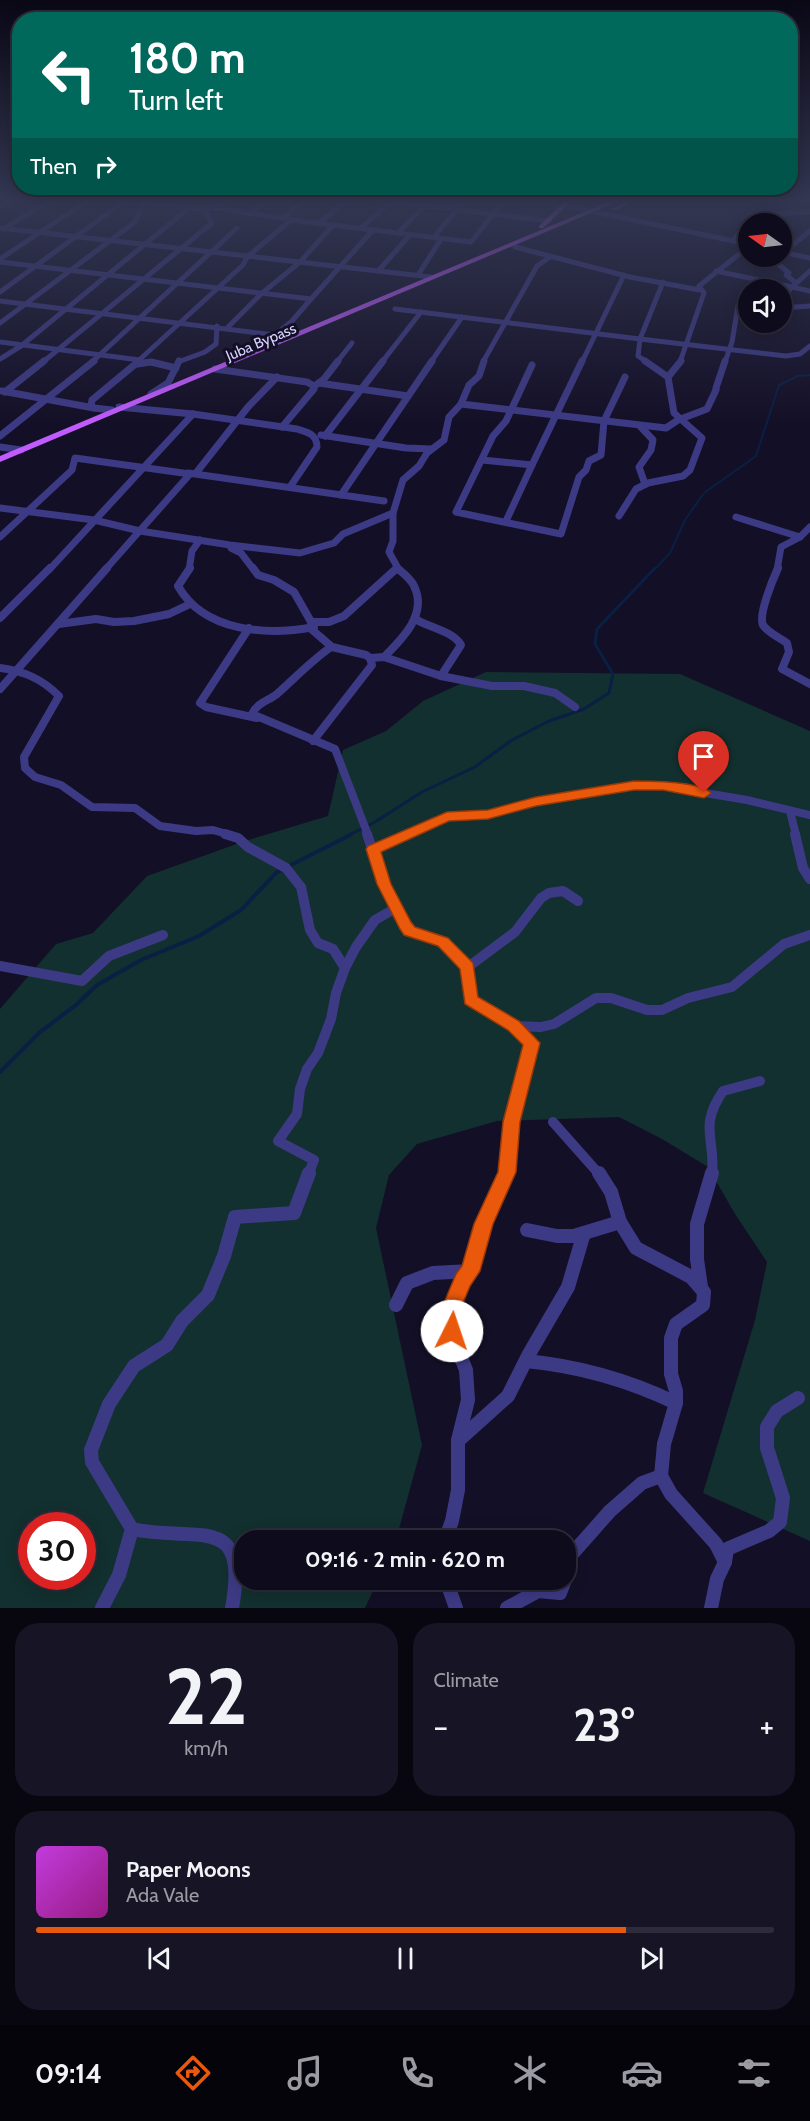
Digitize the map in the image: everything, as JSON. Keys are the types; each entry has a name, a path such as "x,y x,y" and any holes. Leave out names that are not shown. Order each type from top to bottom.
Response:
{"main road":[{"name":"Juba Bypass","path":"0,459 439,274"},
{"name":"Juba Bypass","path":"0,468 448,274"}],"street":[{"path":"0,292 26,274"},
{"path":"0,323 69,274"},
{"path":"100,274 311,299"},
{"path":"2,392 60,350 151,274"},
{"path":"0,436 101,355 189,274"},
{"path":"94,408 91,405 92,400 138,362 234,274"},
{"path":"227,328 261,294 285,274"},
{"path":"0,301 217,326 275,335 292,321 333,274"},
{"path":"411,274 431,277"},
{"path":"384,657 398,644 415,619 417,595 414,584 397,568 389,552 393,542 393,513 402,480 419,466 426,453 444,440 449,417 461,404 469,385 479,376 484,360 533,274"},
{"path":"619,516 631,493 645,484 681,479 689,472 702,438 678,420 671,409 668,377 681,361 704,293 700,290 620,274"},
{"path":"700,290 699,286 703,280 712,274"},
{"path":"734,274 794,284 810,291"},
{"path":"787,274 794,284"},
{"path":"792,286 806,274"},
{"path":"0,360 21,346 108,275"},
{"path":"506,521 624,275"},
{"path":"663,282 640,339 638,356 668,377"},
{"path":"651,435 678,420 697,416 710,408 729,349 738,306"},
{"path":"792,308 810,306"},
{"path":"395,309 786,356 800,354 810,346"},
{"path":"325,436 421,312"},
{"path":"341,495 462,317"},
{"path":"151,394 168,383 179,362 210,350 216,344 217,326"},
{"path":"0,342 151,362 176,368"},
{"path":"282,427 352,343"},
{"path":"532,365 506,421 493,436 476,476 466,489 456,512 561,534 579,477 586,470 589,461 601,454 603,450 604,421 624,377"},
{"path":"215,369 408,396"},
{"path":"0,689 277,377"},
{"path":"2,392 94,408 193,414 282,427 325,436 415,449 431,449"},
{"path":"461,404 662,428"},
{"path":"0,618 45,574 193,414"},
{"path":"640,426 651,435 653,440 651,450 639,467 645,484"},
{"path":"290,488 317,447 317,441 312,434"},
{"path":"0,447 21,450"},
{"path":"0,537 72,470 75,458 384,501"},
{"path":"482,460 532,465"},
{"path":"0,508 94,520 140,531 230,545 300,553 334,543 343,534 393,513"},
{"path":"736,517 800,537"},
{"path":"810,527 800,537 781,547 780,563 769,588 762,621 764,627 787,644 789,652 783,669 810,684"},
{"path":"200,540 192,551 190,569 178,586 190,604 223,622 249,628 320,624 347,615 394,574 397,568"},
{"path":"230,545 244,556 258,575 274,580 294,592 310,625 331,647 364,654 370,658 384,657 441,676 492,686 524,686 555,693 575,707"},
{"path":"59,624 96,619 114,622 134,621 169,614 190,604"},
{"path":"415,619 429,627 445,630 459,639 461,645 441,676"},
{"path":"249,628 200,703 206,707 259,719 335,749 384,884 410,931 443,942 468,967 471,1000 514,1026 532,1043 512,1122 507,1172 483,1224 471,1271 463,1280 450,1310 455,1340 466,1370 468,1400 458,1440 458,1490 449,1530"},
{"path":"259,719 252,714 256,706 268,702 282,692 290,681 331,647"},
{"path":"313,741 372,665 370,658"},
{"path":"0,668 17,670 42,679 59,696 24,757 25,768 35,777 61,785 92,807 135,808 160,826 196,831 213,830 238,838 248,847 286,868 301,887 310,930 318,943 333,949 345,968"},
{"path":"373,849 447,816 488,814 536,801 634,785 663,786 747,800 810,815"},
{"path":"790,811 803,868 810,879"},
{"path":"468,967 501,946 528,917 544,894 555,890 565,891 578,901"},
{"path":"102,1608 119,1575 132,1529 92,1462 91,1450 109,1404 134,1366 167,1345 182,1321 208,1295 224,1256 235,1217 294,1213 314,1160 278,1141 297,1114 300,1089 307,1069 318,1053 331,1019 336,993 345,968 356,947 375,920 396,908"},
{"path":"0,966 82,981 110,956 163,935"},
{"path":"514,1026 535,1029 552,1027 592,999 600,997 657,1012 688,998 732,987 758,968 770,952 794,938 810,935"},
{"path":"701,1287 696,1237 697,1224 712,1177 713,1167 708,1134 712,1107 723,1092 760,1081"},
{"path":"553,1122 604,1179 611,1192 620,1222 636,1248 691,1277 704,1292 703,1305 676,1324 670,1338 671,1374 676,1391 676,1403 664,1444 661,1476 671,1494 716,1544 725,1562"},
{"path":"527,1230 557,1236 574,1236 620,1222"},
{"path":"458,1440 508,1396 568,1287 584,1233"},
{"path":"396,1305 407,1283 433,1273 471,1271"},
{"path":"526,1361 555,1363 586,1371 648,1389 676,1403"},
{"path":"711,1608 717,1579 728,1549 738,1541 768,1533 780,1522 783,1496 770,1459 767,1442 768,1428 772,1417 798,1398"},
{"path":"576,1549 610,1511 642,1483 661,1476"},
{"path":"132,1529 158,1534 210,1536 226,1545 235,1555 236,1582 232,1608"},
{"path":"450,1590 456,1608"},
{"path":"507,1608 538,1591 560,1593 561,1590"}],"green space":[{"path":"486,672 680,674 810,731 810,1541 703,1493 755,1320 767,1262 735,1214 708,1167 662,1139 619,1117 497,1121 417,1144 389,1175 376,1228 422,1445 399,1530 234,1530 234,1590 373,1590 365,1608 0,1608 0,1009 56,944 93,933 147,876 245,841 328,816 343,750 386,731 423,701"}],"waterway":[{"path":"654,570 670,553 685,520 704,493 756,456 779,385 798,376 810,375"},
{"path":"349,835 375,822 422,792 475,767 512,740 549,721 584,709 609,693 613,674 595,644 597,629 655,568"},
{"path":"289,866 352,834"},
{"path":"0,1072 40,1032 76,1005 97,985 141,960 199,936 241,910 276,873 283,869"}],"route":[{"path":"452,1331 450,1310 463,1280 471,1271 483,1224 507,1172 512,1122 519,1087 532,1043 514,1026 477,1006 471,1000 468,967 443,942 410,931 405,925 384,884 373,849 447,816 488,814 536,801 634,785 663,786 704,793"}]}
